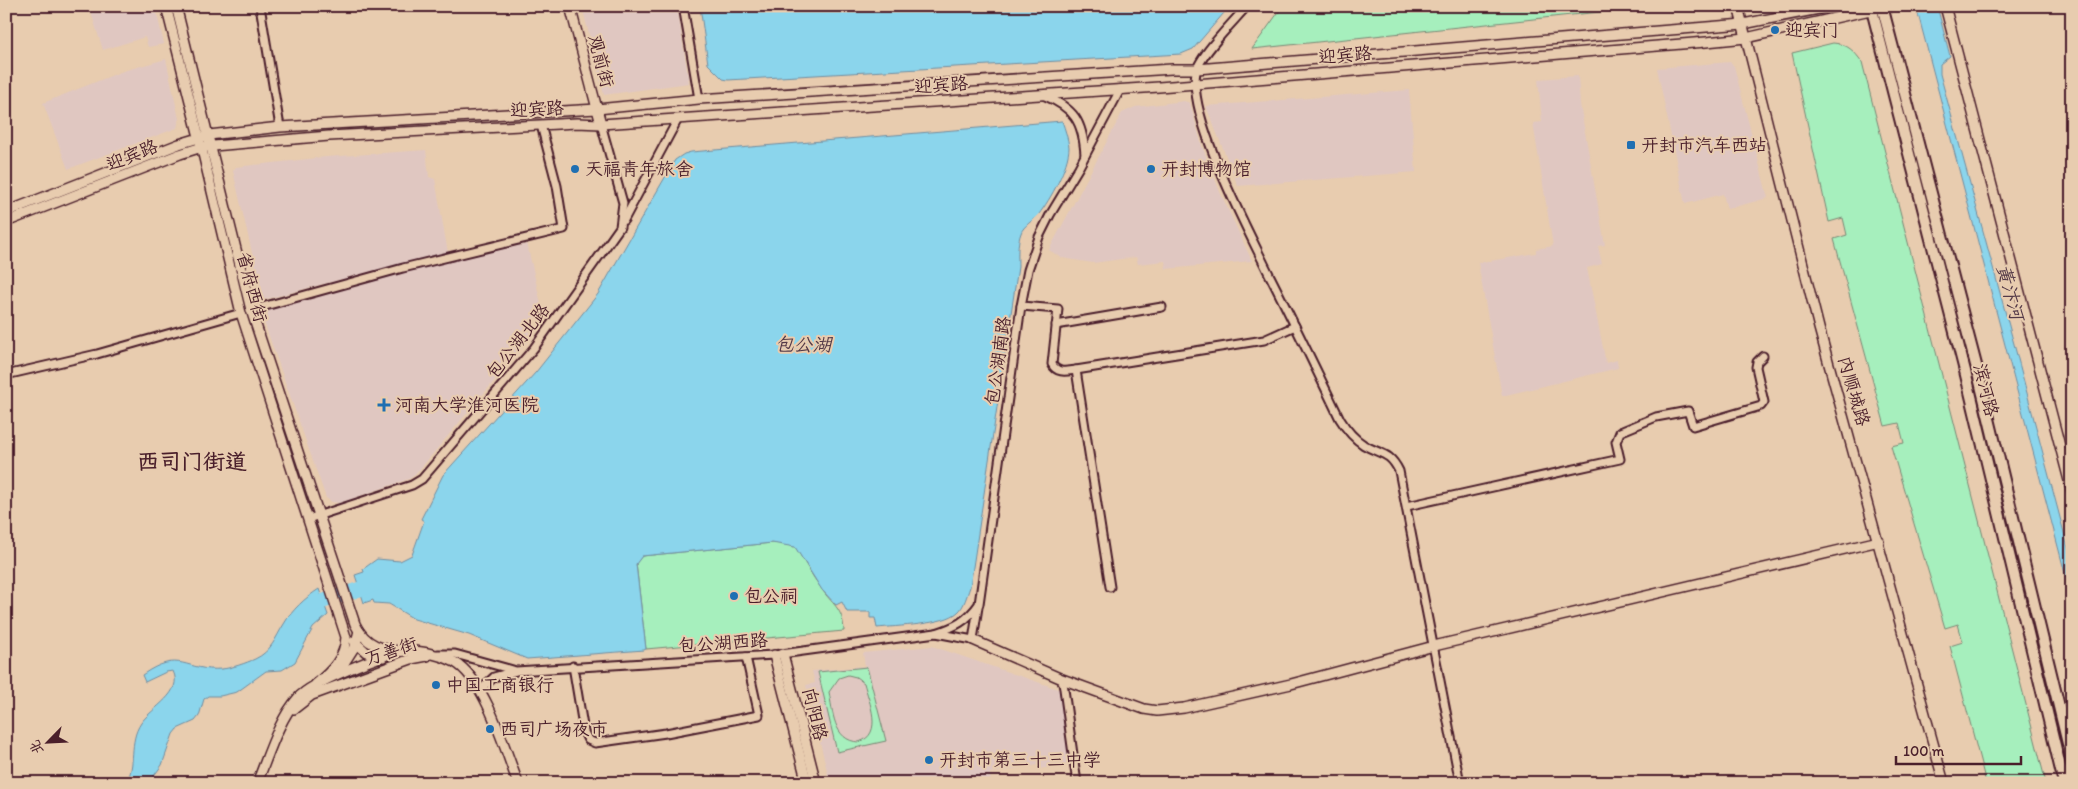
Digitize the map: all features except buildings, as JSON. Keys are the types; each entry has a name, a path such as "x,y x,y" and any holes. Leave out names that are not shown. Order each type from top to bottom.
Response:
{"main road":[{"name":"滨河路","path":"1884,7 1974,356 2072,760"},
{"name":"滨河路","path":"1871,8 1965,371 2064,783"}],"street":[{"name":"省府西街","path":"166,6 204,136"},
{"name":"省府西街","path":"176,6 241,313 344,629"},
{"path":"260,6 280,127"},
{"name":"观前街","path":"570,6 601,124"},
{"path":"683,6 699,99"},
{"path":"1247,6 1213,46 1197,69 1195,83 1200,112 1222,175 1346,430 1365,446 1387,455 1394,462 1402,479 1460,783"},
{"name":"内顺城路","path":"1738,6 1820,328 1944,783"},
{"name":"迎宾路","path":"6,212 204,136 280,127 597,109 699,99 1172,69 1197,69 1743,24 1834,6"},
{"path":"1945,6 2072,492"},
{"name":"迎宾路","path":"6,222 180,154 206,146 329,136 541,125 601,124 1120,90 1746,38 1871,8 1884,7"},
{"name":"包公湖南路","path":"973,640 1021,306 1028,270 1039,237 1120,90"},
{"path":"1042,95 1061,103 1075,116 1083,134 1085,155"},
{"name":"包公湖北路","path":"308,519 412,486 422,478 534,348 620,227 678,119"},
{"path":"601,124 622,203 620,227"},
{"path":"251,310 403,268 564,229 557,186 541,125"},
{"name":"省府西街","path":"206,146 251,310 318,516 357,628"},
{"path":"1021,306 1058,309 1052,364 1054,368 1062,371 1264,340 1295,326"},
{"path":"1056,325 1162,307"},
{"path":"6,375 98,354 241,313"},
{"path":"1407,506 1620,459 1616,442 1620,432 1656,417 1688,411 1693,426 1761,406 1764,402 1756,367 1757,362 1763,356"},
{"path":"1076,370 1110,587"},
{"path":"973,640 1062,679 1144,709 1157,711 1184,708 1291,684 1434,646 1879,542"},
{"path":"936,633 953,628 965,621 979,604"},
{"path":"312,695 337,674 356,643 357,628"},
{"path":"357,628 364,638 379,648 405,651"},
{"path":"344,629 366,652 384,657 411,660"},
{"path":"316,684 335,667 341,658 346,648 344,629"},
{"name":"包公湖西路","path":"480,690 494,677 516,671 573,666 746,657 936,633 973,640"},
{"name":"万善街","path":"257,783 279,727 299,696 316,684 337,674 384,657 405,651 435,654"},
{"path":"435,654 455,654 516,671"},
{"path":"435,654 459,665 480,690 518,783"},
{"name":"万善街","path":"288,714 312,695 411,660 435,654"},
{"name":"向阳路","path":"779,654 807,783"},
{"name":"向阳路","path":"779,654 816,783"},
{"path":"573,666 584,732 588,740 595,743 666,733 760,715 746,657"},
{"path":"1062,679 1076,783"}],"shaded area":[{"path":"89,6 155,6 164,44 148,47 145,37 103,50"},
{"path":"582,6 677,6 689,83 604,95"},
{"path":"166,59 179,119 177,128 68,169 43,103 123,71"},
{"path":"1730,62 1734,66 1768,198 1727,209 1723,194 1685,204 1657,68"},
{"path":"1578,76 1580,104 1605,245 1598,246 1602,264 1587,268 1606,363 1617,360 1618,368 1502,396 1478,263 1536,253 1536,249 1553,246 1533,123 1542,122 1538,79"},
{"path":"1409,90 1416,172 1238,186 1206,106"},
{"name":"开封博物馆","path":"1184,101 1190,103 1202,146 1220,192 1252,261 1166,269 1165,261 1138,264 1136,257 1093,263 1062,258 1049,250 1122,113 1135,107"},
{"path":"426,150 429,177 435,179 448,253 263,300 233,171 236,167 326,157"},
{"name":"河南大学淮河医院","path":"527,244 542,308 527,330 533,335 415,475 409,479 340,503 332,502 326,498 264,322 266,310 451,260"},
{"path":"932,646 1061,690 1070,764 1039,769 1038,765 990,773 991,783 830,783 806,685 815,683 812,671 865,666 863,653"}],"green space":[{"path":"1283,6 1656,6 1252,49"},
{"path":"1833,43 1850,49 1862,62 2046,783 1986,783 1950,646 1963,642 1958,624 1945,628 1893,453 1891,446 1904,443 1899,423 1885,426 1834,239 1847,235 1843,218 1829,222 1792,53"},
{"name":"包公祠","path":"772,543 790,545 796,548 825,594 839,611 844,631 646,649 636,563 642,556"},
{"path":"867,667 886,741 837,752 818,672","holes":["848,675 856,677 864,683 873,717 871,732 867,738 859,742 850,740 839,731 833,716 829,692 839,678"]}],"water":[{"path":"700,6 1230,6 1193,49 1181,54 728,80 723,79 708,64"},
{"path":"1916,6 1937,6 1950,56 1940,64 1940,74 2072,563 2072,600"},
{"name":"包公湖","path":"1062,121 1069,147 1066,164 1048,200 1039,214 1022,230 1019,241 1018,267 970,587 964,604 958,612 942,620 877,628 875,618 870,618 870,612 847,612 842,602 836,605 822,590 795,547 772,543 642,556 636,564 646,649 644,650 527,659 469,635 414,619 389,604 374,603 373,600 364,603 355,575 364,572 363,569 377,559 400,561 412,555 424,521 421,519 443,475 536,372 598,294 675,160 691,152"},
{"path":"319,589 328,615 313,628 295,662 282,670 266,671 237,692 220,696 208,696 204,699 199,716 195,721 177,729 173,734 162,765 153,777 153,783 126,783 131,769 133,746 137,730 146,717 171,693 174,686 173,671 166,672 145,682 142,675 166,663 175,662 210,669 222,669 255,659 269,648 295,609"}],"waterway":[{"path":"307,612 312,605 375,584"}],"place":[{"name":"迎宾门","path":"1775,30"},
{"name":"开封市汽车西站","path":"1631,145"},
{"name":"天福青年旅舍","path":"575,169"},
{"name":"开封博物馆","path":"1151,169"},
{"name":"河南大学淮河医院","path":"384,405"},
{"name":"包公祠","path":"734,596"},
{"name":"中国工商银行","path":"436,685"},
{"name":"西司广场夜市","path":"490,729"},
{"name":"开封市第三十三中学","path":"929,760"}],"district":[{"name":"西司门街道","path":"192,461"}],"water label":[{"name":"黄汴河","path":"2011,292"}]}
